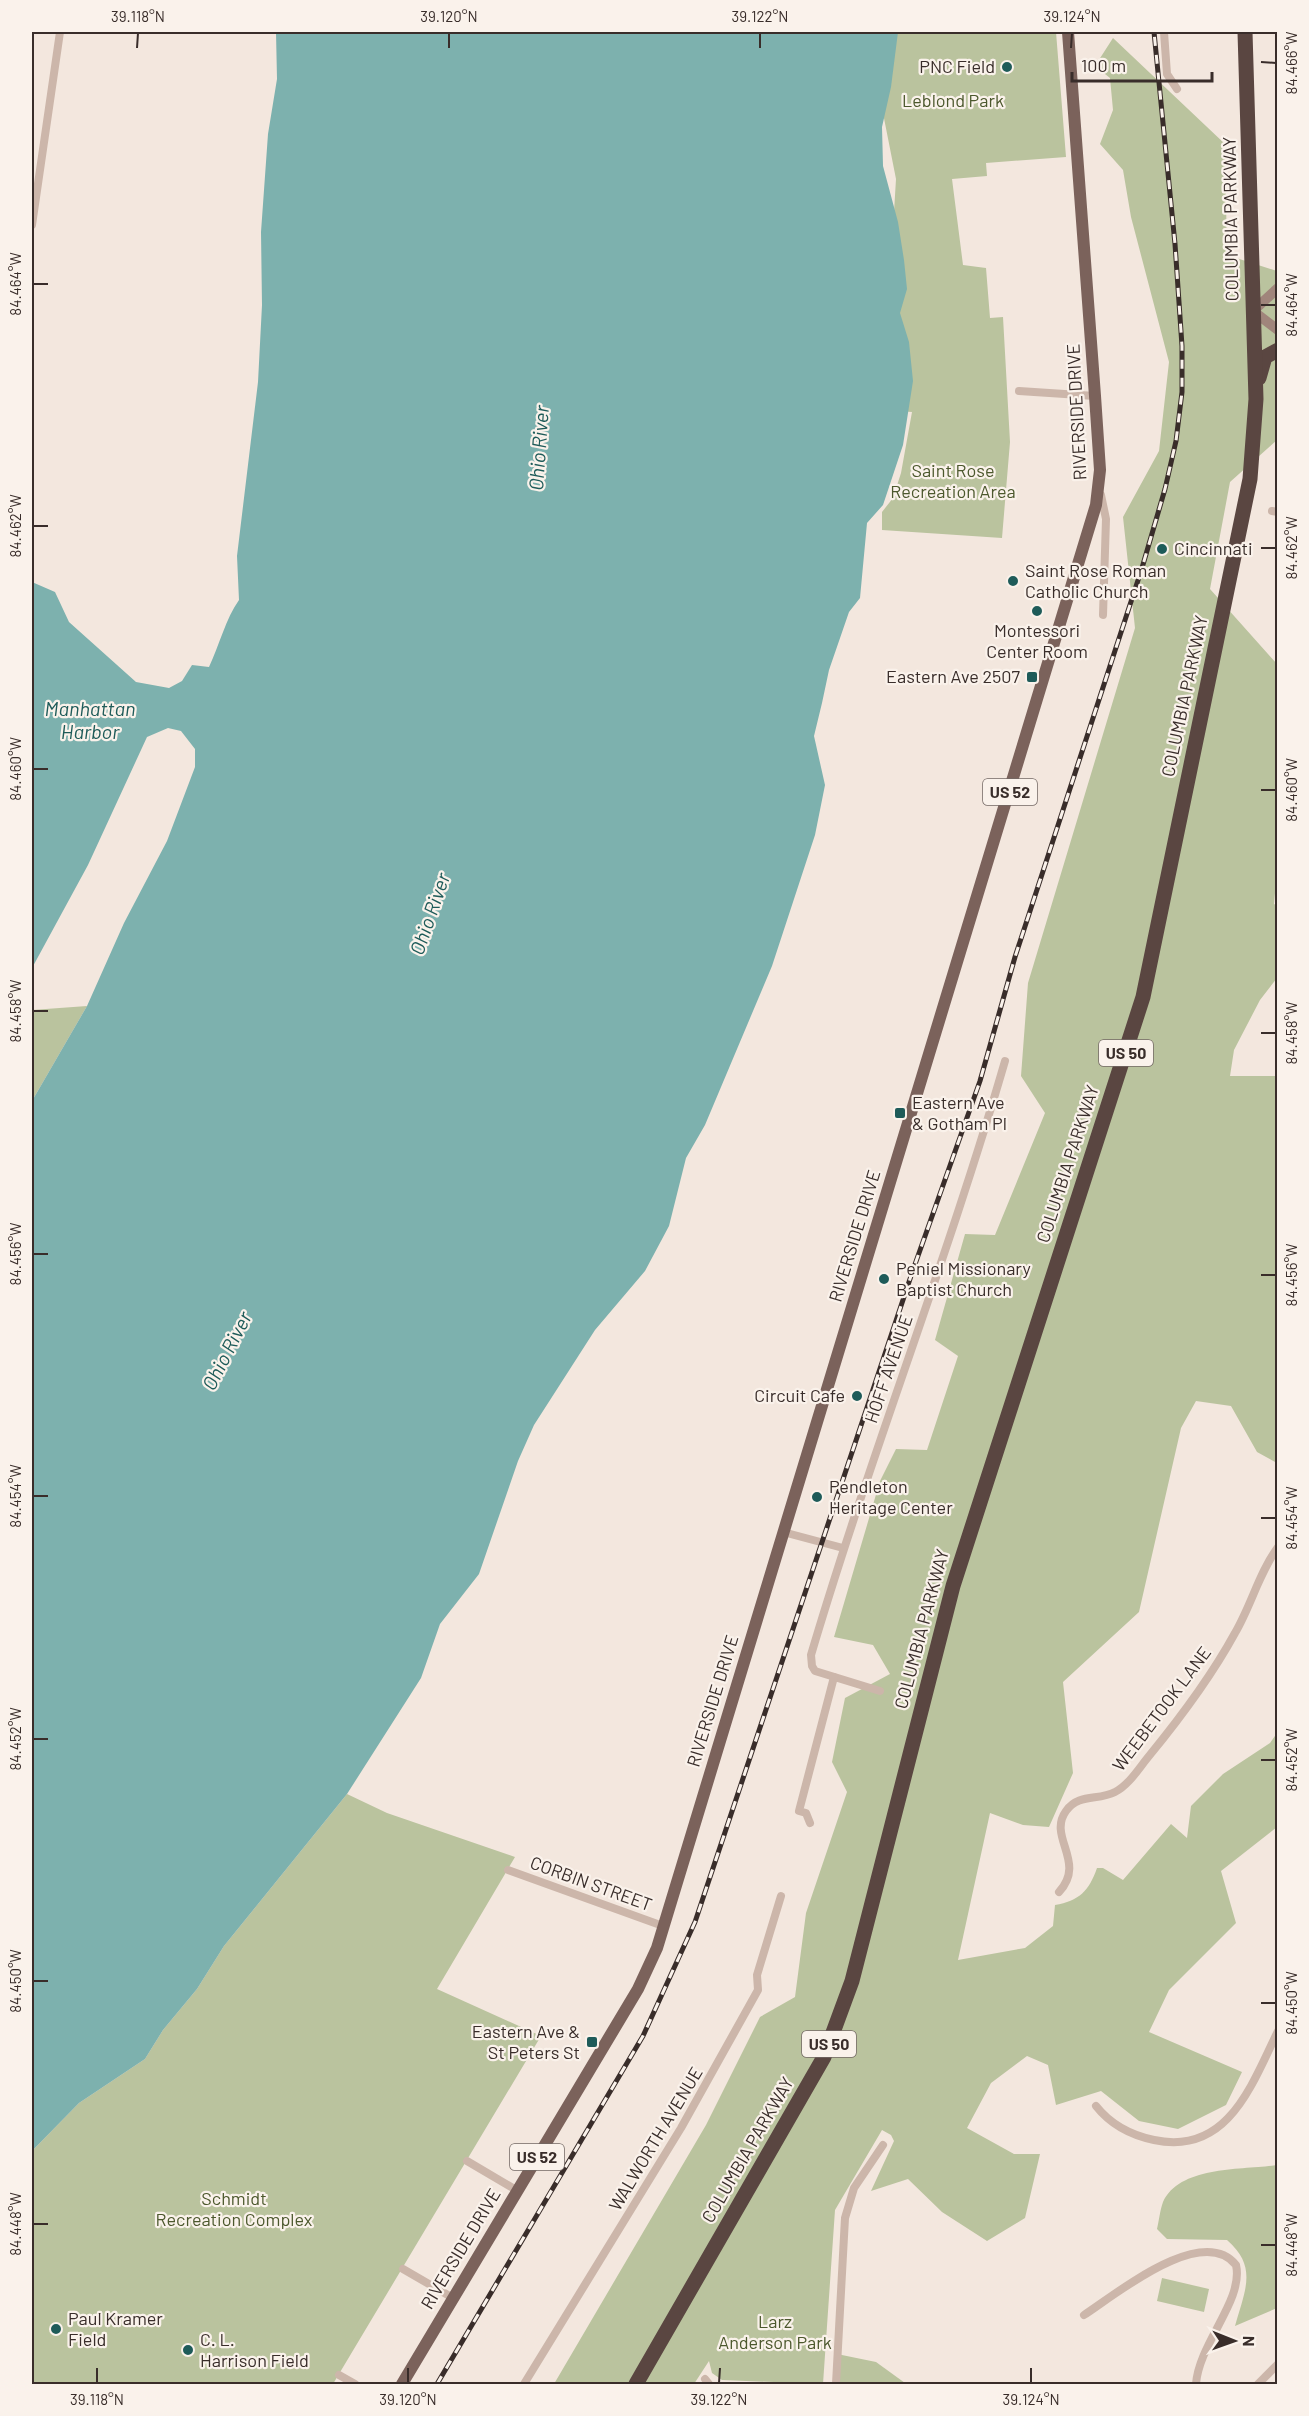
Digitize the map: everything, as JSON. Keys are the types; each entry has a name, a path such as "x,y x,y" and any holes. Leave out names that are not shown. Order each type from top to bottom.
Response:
{"highway":[{"name":"COLUMBIA PARKWAY","path":"636,2385 824,2057 852,1981 953,1586 1143,997 1250,478 1256,399 1245,32"},
{"path":"1256,399 1260,370 1265,357 1278,350"}],"main road":[{"name":"RIVERSIDE DRIVE","path":"402,2385 638,1989 663,1926 998,832 1099,487 1095,396 1068,32"}],"street":[{"path":"32,225 60,32"},
{"path":"1164,32 1167,74 1177,89"},
{"path":"1278,288 1253,311 1278,330"},
{"path":"1019,391 1095,396"},
{"path":"1099,487 1106,519 1103,615"},
{"name":"HOFF AVENUE","path":"832,1677 815,1671 810,1661 843,1548 980,1149 1005,1061"},
{"path":"783,1532 843,1548"},
{"name":"WEEBETOOK LANE","path":"1059,1892 1066,1884 1071,1867 1060,1828 1065,1812 1082,1798 1118,1790 1149,1756 1193,1700 1226,1649 1278,1547"},
{"path":"810,1823 806,1813 799,1811 832,1677 880,1691"},
{"name":"CORBIN STREET","path":"508,1870 663,1926"},
{"name":"WALWORTH AVENUE","path":"524,2385 681,2128 758,1990 757,1974 781,1896"},
{"path":"1096,2106 1119,2128 1143,2138 1178,2143 1203,2136 1218,2127 1240,2105 1278,2031"},
{"path":"836,2385 845,2218 854,2188 883,2145"},
{"path":"467,2161 518,2191"},
{"path":"1084,2316 1160,2266 1187,2254 1210,2253 1229,2258 1236,2265 1238,2282 1204,2350 1196,2385"},
{"path":"403,2269 453,2298"},
{"path":"1258,2385 1278,2364"},
{"path":"339,2375 354,2385"}],"green space":[{"name":"Leblond Park","path":"880,32 1056,32 1066,157 986,163 987,176 952,179 963,265 986,268 990,318 1003,317 1010,442 1002,538 882,530 882,512 893,498 901,473 912,412 882,410 896,179 880,98"},
{"name":"Larz Anderson Park","path":"1113,38 1225,144 1227,255 1277,271 1277,440 1230,482 1210,589 1277,664 1278,861 1274,904 1278,906 1277,978 1260,1000 1234,1050 1230,1076 1277,1076 1277,1463 1257,1452 1231,1406 1196,1401 1181,1428 1139,1612 1063,1682 1073,1773 1049,1827 1023,1825 990,1813 958,1960 1025,1948 1053,1926 1055,1905 1077,1898 1087,1889 1097,1868 1103,1868 1123,1880 1171,1824 1187,1838 1191,1806 1223,1774 1270,1743 1277,1733 1277,1827 1221,1871 1236,1923 1169,1990 1149,2032 1242,2072 1226,2105 1178,2129 1139,2121 1101,2091 1056,2105 1048,2065 1027,2056 991,2083 967,2128 1014,2154 1040,2154 1025,2218 987,2241 942,2212 908,2179 871,2191 894,2141 891,2135 882,2130 835,2210 823,2384 722,2380 712,2373 709,2361 694,2384 554,2384 706,2125 760,2017 795,1997 806,1913 847,1792 832,1762 845,1698 890,1674 873,1645 834,1637 880,1481 896,1449 927,1450 958,1356 935,1340 965,1234 995,1235 1045,1113 1021,1076 1028,983 1135,628 1123,517 1159,451 1169,362 1131,217 1123,170 1100,144 1113,110 1110,78 1095,66"},
{"path":"87,1006 32,1101 32,1010"},
{"name":"Schmidt Recreation Complex","path":"347,1794 387,1813 515,1857 437,1989 541,2036 333,2384 32,2384 32,2151 79,2103 145,2059 163,2030 197,1989 224,1946"},
{"path":"1277,2165 1277,2308 1235,2326 1246,2280 1243,2260 1237,2250 1227,2240 1167,2239 1157,2229 1161,2208 1171,2190 1183,2181 1198,2175 1231,2169"},
{"path":"1162,2278 1209,2289 1204,2312 1157,2301"},
{"path":"837,2354 876,2362 905,2383 836,2384"}],"water":[{"path":"276,32 898,32 891,87 882,127 883,166 898,222 904,260 907,289 900,313 909,342 913,381 903,445 883,505 867,523 860,598 849,612 829,670 814,736 825,785 815,835 772,966 705,1125 686,1158 669,1226 645,1271 595,1330 534,1425 518,1461 479,1574 440,1624 421,1678 347,1794 224,1946 197,1989 163,2030 145,2059 79,2103 32,2151 32,1101 87,1006 124,923 167,841 195,767 195,749 181,731 168,728 147,737 88,865 32,968 32,582 55,592 69,622 136,682 169,688 182,681 192,665 209,667 226,624 239,600 237,556 258,382 262,305 261,232 268,134 277,79"}],"railway":[{"path":"437,2384 643,2036 695,1922 913,1270 980,1081 1015,957 1142,568 1176,441 1182,392 1182,346 1175,244 1154,32"}],"place":[{"name":"PNC Field","path":"1007,67"},
{"name":"Cincinnati","path":"1162,549"},
{"name":"Saint Rose Roman Catholic Church","path":"1013,581"},
{"name":"Montessori Center Room","path":"1037,611"},
{"name":"Eastern Ave 2507","path":"1032,677"},
{"name":"Eastern Ave & Gotham Pl","path":"900,1113"},
{"name":"Peniel Missionary Baptist Church","path":"884,1279"},
{"name":"Circuit Cafe","path":"857,1396"},
{"name":"Pendleton Heritage Center","path":"817,1497"},
{"name":"Eastern Ave & St Peters St","path":"592,2042"},
{"name":"Paul Kramer Field","path":"56,2329"},
{"name":"C. L. Harrison Field","path":"188,2350"}],"water label":[{"name":"Ohio River","path":"539,448"},
{"name":"Manhattan Harbor","path":"90,720"},
{"name":"Ohio River","path":"430,914"},
{"name":"Ohio River","path":"227,1351"}],"park label":[{"name":"Saint Rose Recreation Area","path":"953,481"}]}
